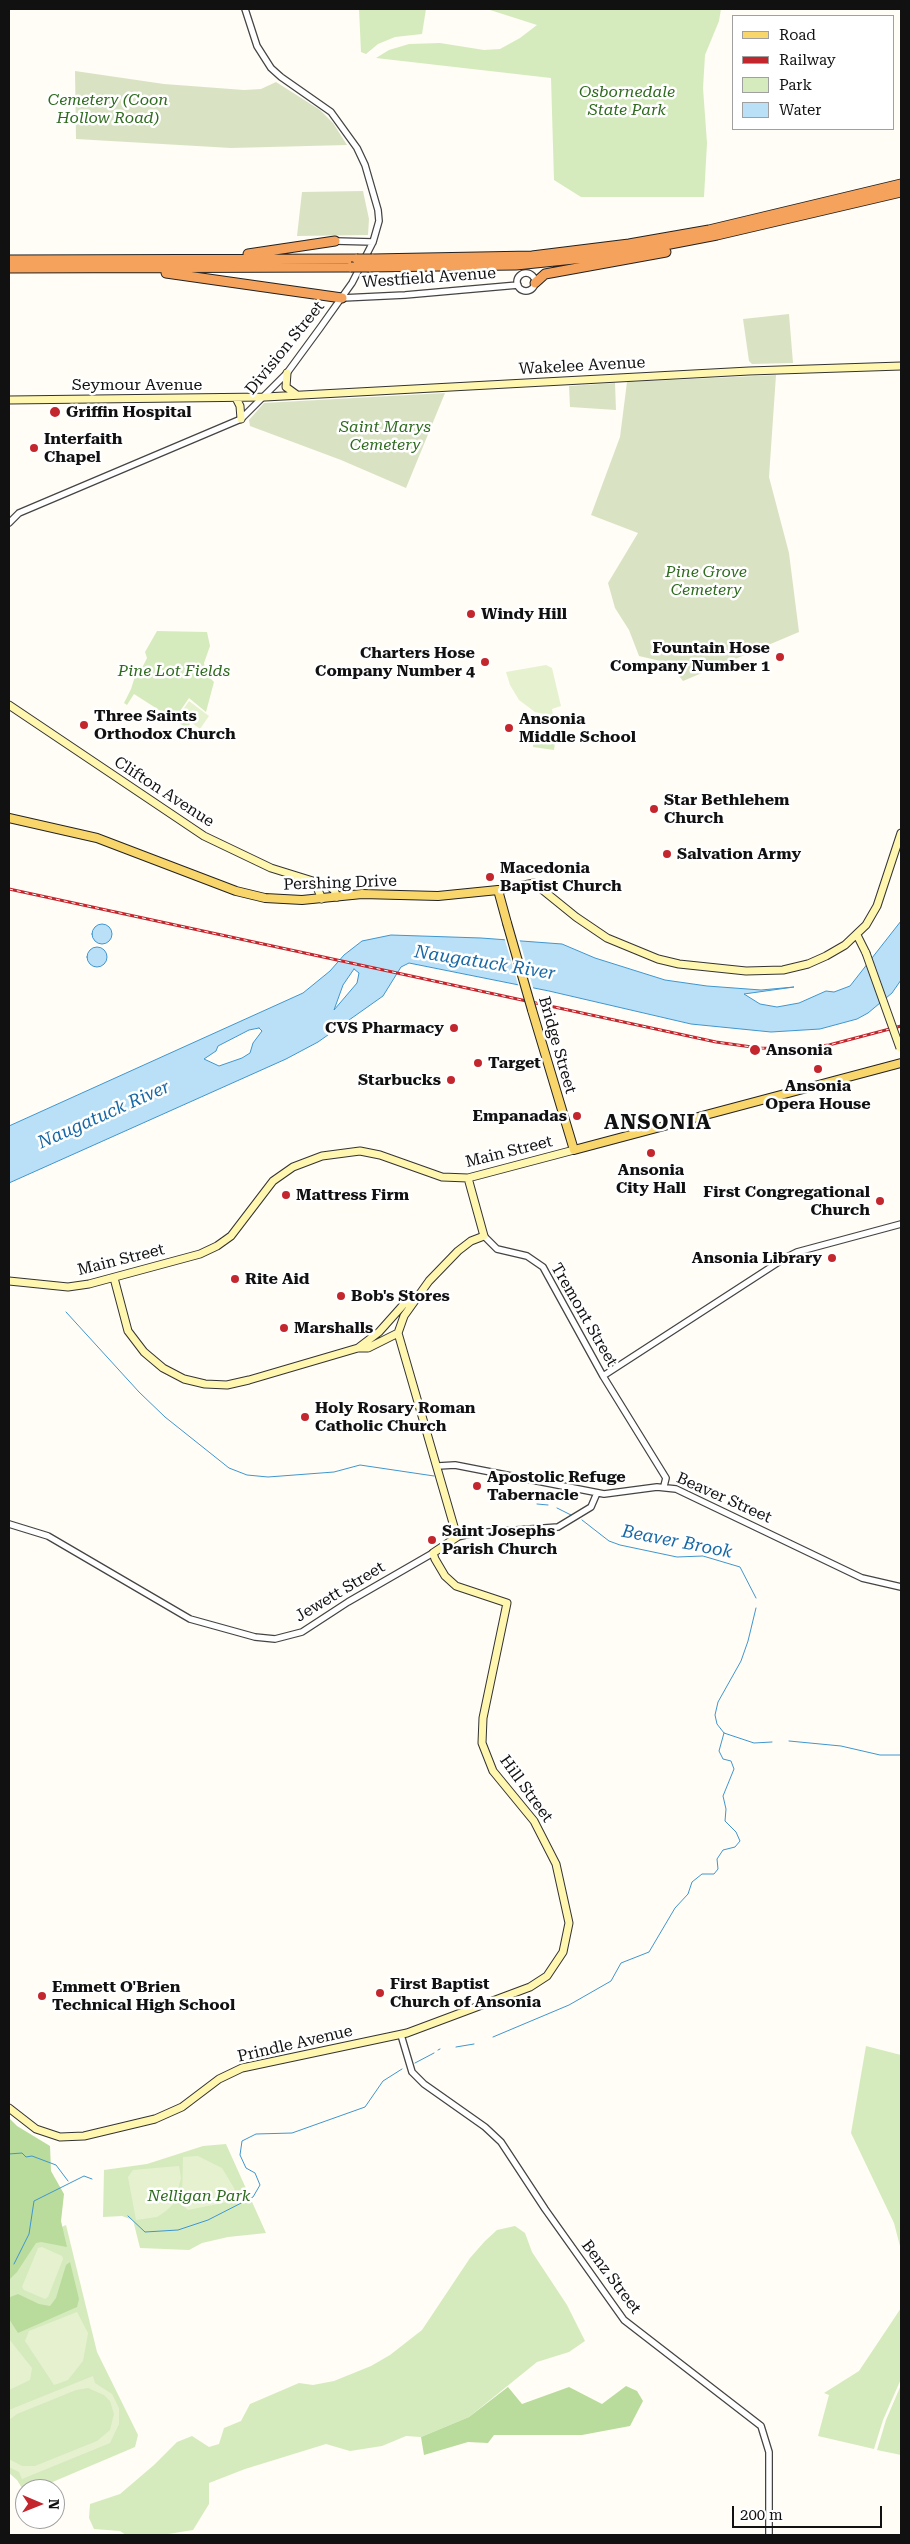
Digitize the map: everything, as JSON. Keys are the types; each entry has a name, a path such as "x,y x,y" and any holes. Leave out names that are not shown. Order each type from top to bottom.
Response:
{"highway":[{"path":"9,268 351,267 370,263 532,256 629,244 709,230 901,184"},
{"path":"9,260 357,259 370,263 536,263 658,248 901,192"},
{"path":"535,283 545,274 633,260 683,248 717,235"},
{"path":"155,260 199,254 269,252 334,241"},
{"path":"114,268 170,273 342,298"}],"main road":[{"name":"Wakelee Avenue","path":"264,398 769,370 901,366"},
{"path":"287,372 286,386 293,394 300,396"},
{"path":"236,398 241,409 241,419"},
{"name":"Seymour Avenue","path":"9,400 264,398"},
{"name":"Clifton Avenue","path":"9,705 204,836 271,868 332,887 337,897"},
{"name":"Pershing Drive","path":"9,818 97,838 236,891 265,898 322,899 362,894 438,896 498,890 534,883 576,918 625,947 679,964 755,971 783,970 808,964 845,945 857,935"},
{"path":"900,1051 866,953 857,935 877,906 901,833"},
{"path":"315,883 322,899"},
{"name":"Bridge Street","path":"498,890 574,1150"},
{"name":"Main Street","path":"9,1281 68,1287 114,1278 195,1256 218,1246 231,1236 273,1181 293,1167 322,1156 360,1151 380,1155 442,1177 468,1178 901,1063"},
{"path":"457,1537 398,1333 402,1320 416,1298 458,1251 472,1241 484,1236 468,1178"},
{"path":"114,1278 128,1332 144,1352 163,1368 184,1379 205,1384 227,1384 358,1348 368,1348 398,1333"},
{"path":"358,1348 379,1332 404,1304 416,1298"},
{"path":"379,1332 398,1333"},
{"name":"Jewett Street","path":"433,1553 457,1537"},
{"name":"Hill Street","path":"401,2035 445,2020 536,1984 559,1961 568,1938 566,1904 552,1854 529,1814 493,1771 482,1743 483,1718 507,1603 456,1586 445,1576 433,1553"},
{"name":"Prindle Avenue","path":"9,2108 27,2123 44,2133 60,2137 84,2136 166,2115 182,2107 219,2079 242,2068 401,2035"}],"street":[{"name":"Division Street","path":"14,516 241,419 264,398 287,372 342,298 373,242 379,215 365,165 349,134 332,112 281,77 264,58 257,46 245,9"},
{"path":"334,241 373,242"},
{"name":"Westfield Avenue","path":"524,273 532,276 535,283 531,289 526,291 520,289 518,285 518,278 524,273"},
{"name":"Westfield Avenue","path":"342,298 405,296 518,285"},
{"path":"9,512 14,516 9,523"},
{"path":"603,1376 785,1258 797,1252 901,1224"},
{"name":"Tremont Street","path":"484,1236 497,1249 527,1256 543,1266 603,1376 666,1478 664,1486"},
{"name":"Beaver Street","path":"438,1466 455,1465 597,1493 614,1494 664,1486 676,1489 862,1578 901,1588"},
{"name":"Jewett Street","path":"457,1537 474,1533 562,1526 591,1507 597,1493"},
{"name":"Jewett Street","path":"9,1524 48,1536 190,1619 255,1637 275,1639 302,1632 348,1602 433,1553"},
{"name":"Benz Street","path":"401,2035 412,2072 424,2084 480,2122 501,2142 544,2209 620,2316 646,2339 740,2408 761,2426 769,2452 769,2535"}],"green space":[{"path":"359,9 426,9 422,34 395,37 378,44 366,54 361,52"},
{"name":"Osbornedale State Park","path":"487,9 721,9 719,21 705,55 703,88 707,143 704,197 581,197 554,180 551,78 376,58 389,50 409,44 440,43 484,50 500,49 520,38 537,25"},
{"name":"Cemetery (Coon Hollow Road)","path":"75,71 164,84 244,90 261,89 276,82 320,110 333,123 347,145 231,148 76,139"},
{"path":"363,191 369,219 368,235 297,236 302,192"},
{"path":"789,314 793,363 752,364 749,361 743,319"},
{"name":"Pine Grove Cemetery","path":"776,375 769,477 789,553 799,632 683,681 669,663 639,656 629,630 615,608 608,583 638,533 591,515 620,437 627,382"},
{"path":"615,383 616,410 570,407 569,386"},
{"name":"Saint Marys Cemetery","path":"445,393 406,488 341,460 250,426 249,420 264,403"},
{"name":"Pine Lot Fields","path":"157,631 207,632 210,646 204,663 206,674 214,682 206,712 189,698 178,714 190,724 187,728 134,694 127,705 124,703 138,667 143,666 147,658 145,652"},
{"path":"546,665 552,668 561,706 552,709 553,716 535,712 519,700 510,685 506,672"},
{"path":"189,701 209,716 200,729 180,714"},
{"path":"535,731 556,734 554,750 533,747"},
{"path":"866,2046 901,2055 901,2250 894,2223 851,2133"},
{"path":"9,2118 17,2126 50,2146 51,2171 64,2194 61,2221 67,2247 41,2242 36,2243 17,2272 9,2280"},
{"name":"Nelligan Park","path":"226,2144 266,2233 228,2237 202,2243 189,2250 140,2248 133,2220 122,2216 103,2217 104,2170 147,2164 203,2146"},
{"path":"198,2156 222,2168 234,2188 237,2200 188,2210 182,2204 183,2157"},
{"path":"179,2166 181,2178 175,2202 157,2217 136,2220 128,2177 133,2170"},
{"path":"66,2225 97,2352 138,2435 135,2447 60,2479 16,2479 9,2473 9,2251"},
{"path":"515,2226 525,2233 532,2252 567,2305 585,2341 569,2352 537,2362 469,2417 421,2437 406,2436 382,2446 350,2451 326,2444 245,2469 209,2483 209,2504 193,2530 162,2535 126,2535 120,2531 94,2529 89,2518 90,2504 120,2494 177,2442 192,2436 209,2447 219,2444 224,2428 241,2421 250,2404 299,2383 313,2385 334,2381 371,2366 390,2355 422,2330 470,2258 485,2241 497,2230"},
{"path":"42,2247 62,2256 63,2259 48,2297 45,2299 24,2290 22,2287 38,2248"},
{"path":"70,2262 79,2299 77,2307 18,2333 9,2319 10,2297 18,2294 39,2304 50,2306 56,2298 66,2265"},
{"path":"901,2308 901,2379 883,2420 874,2449 818,2436 829,2395 824,2393 859,2371"},
{"path":"77,2312 88,2333 83,2361 68,2380 54,2385 25,2341 29,2331"},
{"path":"9,2339 32,2368 30,2380 9,2390"},
{"path":"93,2376 95,2383 112,2394 119,2408 119,2424 110,2443 22,2479 19,2472 9,2467 9,2459 22,2466 35,2466 97,2441 110,2430 114,2414 110,2401 104,2395 88,2388 76,2390 17,2414 9,2420 9,2410"},
{"path":"901,2385 901,2455 877,2450 886,2420"},
{"path":"626,2386 637,2391 643,2401 630,2426 582,2435 494,2435 488,2443 468,2442 424,2455 421,2437 469,2417 508,2387 522,2404 569,2387 602,2404"}],"water":[{"name":"Naugatuck River","path":"901,921 901,980 892,993 868,1013 857,1019 820,1029 771,1032 691,1024 549,991 409,963 401,967 383,996 318,1042 286,1059 9,1183 9,1126 303,993 362,941 391,935 481,938 562,944 595,958 665,980 707,986 761,990 794,987 744,994 760,1004 777,1007 799,1003 826,991 834,992 850,986","holes":["354,969 359,973 357,983 334,1010 343,985","259,1028 262,1031 253,1043 250,1053 242,1058 219,1066 204,1059 216,1051 218,1046 249,1030"]},
{"path":"98,924 106,924 112,930 112,938 106,944 98,944 92,938 92,930"},
{"path":"93,947 101,947 107,953 107,961 101,967 93,967 87,961 87,953"}],"pier":[{"path":"504,937 519,938 534,991 519,988"}],"waterway":[{"path":"66,1312 139,1392 165,1417 229,1468 247,1475 268,1477 334,1472 360,1465 434,1476"},
{"name":"Beaver Brook","path":"537,1504 548,1505"},
{"name":"Beaver Brook","path":"557,1508 571,1515"},
{"name":"Beaver Brook","path":"582,1520 609,1541 620,1545 677,1557 703,1556 740,1567 756,1598"},
{"name":"Beaver Brook","path":"756,1608 741,1661 718,1702 715,1715 717,1724 724,1733 754,1743 772,1742"},
{"path":"493,2037 569,2005 611,1981 621,1963 649,1952 675,1908 688,1894 692,1882 702,1874 714,1874 718,1869 717,1859 723,1850 735,1847 740,1841 736,1832 725,1821 726,1809 723,1796 734,1769 731,1761 723,1759 719,1751 724,1733"},
{"name":"Beaver Brook","path":"789,1741 841,1746 880,1755 901,1755"},
{"path":"456,2047 474,2044"},
{"path":"415,2063 434,2053"},
{"path":"128,2216 145,2232 178,2230 208,2220 253,2197 260,2185 255,2173 246,2168 240,2155 242,2141 256,2134 292,2133 365,2107 383,2081 402,2069"},
{"path":"9,2154 22,2153 26,2157 32,2156 56,2165 68,2181"},
{"path":"14,2264 29,2234 34,2201 84,2176 92,2179"}],"railway":[{"path":"9,889 716,1042 759,1048 794,1049 829,1045 901,1026"}],"place":[{"name":"Griffin Hospital","path":"55,412"},
{"name":"Interfaith Chapel","path":"34,448"},
{"name":"Windy Hill","path":"471,614"},
{"name":"Fountain Hose Company Number 1","path":"780,657"},
{"name":"Charters Hose Company Number 4","path":"485,662"},
{"name":"Three Saints Orthodox Church","path":"84,725"},
{"name":"Ansonia Middle School","path":"509,728"},
{"name":"Star Bethlehem Church","path":"654,809"},
{"name":"Salvation Army","path":"667,854"},
{"name":"Macedonia Baptist Church","path":"490,877"},
{"name":"CVS Pharmacy","path":"454,1028"},
{"name":"Ansonia","path":"755,1050"},
{"name":"Target","path":"478,1063"},
{"name":"Ansonia Opera House","path":"818,1069"},
{"name":"Starbucks","path":"451,1080"},
{"name":"Empanadas","path":"577,1116"},
{"name":"Ansonia City Hall","path":"651,1153"},
{"name":"Mattress Firm","path":"286,1195"},
{"name":"First Congregational Church","path":"880,1201"},
{"name":"Ansonia Library","path":"832,1258"},
{"name":"Rite Aid","path":"235,1279"},
{"name":"Bob's Stores","path":"341,1296"},
{"name":"Marshalls","path":"284,1328"},
{"name":"Holy Rosary Roman Catholic Church","path":"305,1417"},
{"name":"Apostolic Refuge Tabernacle","path":"477,1486"},
{"name":"Saint Josephs Parish Church","path":"432,1540"},
{"name":"First Baptist Church of Ansonia","path":"380,1993"},
{"name":"Emmett O'Brien Technical High School","path":"42,1996"}],"district":[{"name":"ANSONIA","path":"658,1123"}]}
